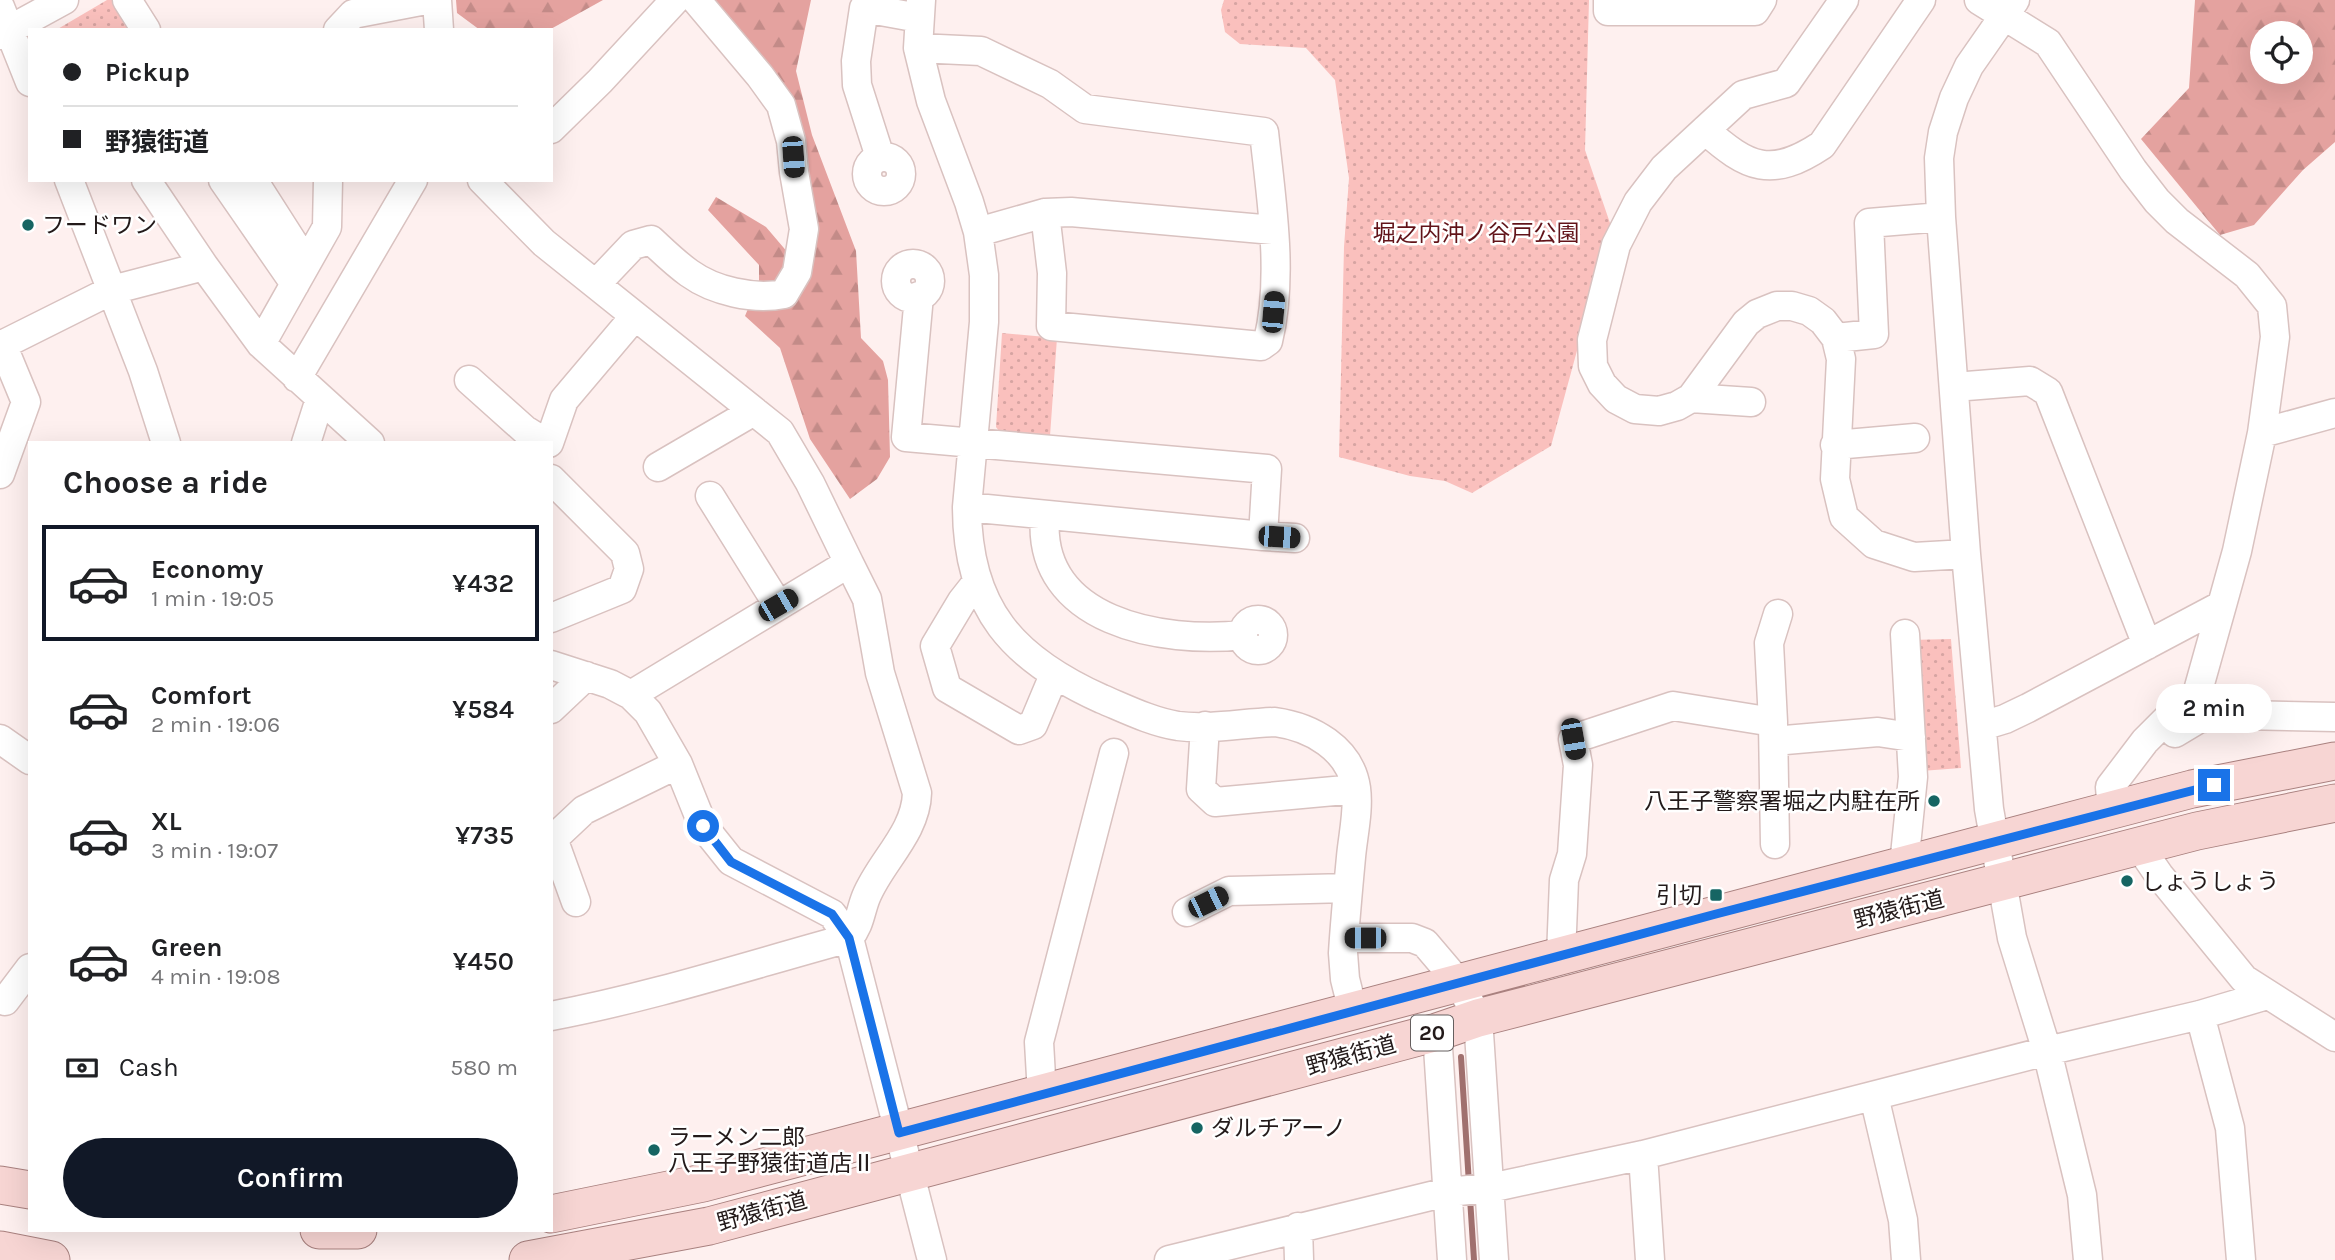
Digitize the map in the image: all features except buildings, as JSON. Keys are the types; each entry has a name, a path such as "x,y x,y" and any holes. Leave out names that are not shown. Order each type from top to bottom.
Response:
{"main road":[{"name":"野猿街道","path":"553,1214 702,1184 899,1133 2192,789 2335,761"},
{"name":"野猿街道","path":"528,1260 709,1226 1437,1032 1478,1018 2139,846 2209,828 2335,803"},
{"path":"0,1185 28,1190"},
{"path":"0,1250 51,1260"}],"street":[{"path":"28,78 3,24 64,0"},
{"path":"127,0 145,28"},
{"path":"340,28 353,13 426,0"},
{"path":"437,0 439,28"},
{"path":"553,127 675,0"},
{"path":"596,284 633,244 651,240 690,274 713,285 746,295 784,294 797,272 804,229 791,141 781,106 760,76 696,0"},
{"path":"1608,0 1608,12 1755,11 1762,0"},
{"path":"1844,0 1786,83 1743,95 1664,168 1638,202 1616,245 1592,340 1593,366 1602,384 1616,399 1635,409 1659,411 1678,406 1691,398 1746,323 1757,314 1777,306 1792,306 1809,311 1822,320 1836,338 1841,359 1835,480 1844,517 1874,544 1914,557 1966,554"},
{"path":"1705,130 1727,150 1760,166 1776,166 1801,159 1822,145 1921,0"},
{"path":"1979,0 2010,8 2048,43 2157,201 2177,221 2247,275 2272,306 2275,337 2262,433 2237,551 2194,705 2173,713 2145,741 2110,787 2112,810"},
{"path":"880,157 857,85 856,61 864,8 920,9 918,48 931,101 970,202 985,275 967,507 967,534 977,582 996,620 1027,655 1054,675 1124,708 1178,726 1275,722 1299,727 1339,752 1346,762 1356,789 1344,938 1345,979 1353,1011"},
{"path":"2010,8 1969,66 1950,110 1939,158 1941,217 1966,554 1994,841 2012,937 2047,1051 2082,1195 2088,1260"},
{"path":"918,48 981,51 1033,75 1085,108 1265,132 1274,230 1275,295 1268,341 1261,346 1051,326 1052,273 1045,213"},
{"path":"70,182 112,290 165,441"},
{"path":"147,182 261,344 368,441"},
{"path":"225,182 300,273"},
{"path":"254,182 300,273"},
{"path":"261,344 327,227 328,182"},
{"path":"297,378 412,182"},
{"path":"484,182 544,243 780,432 810,483 867,599 880,673 917,793 912,819 866,897 858,927 849,938 684,985 596,1008 553,1016"},
{"path":"978,232 1045,213 1071,212 1274,230"},
{"path":"1836,338 1874,334 1869,223 1941,217"},
{"path":"0,474 26,402 1,345 91,303 112,290 204,265"},
{"path":"919,296 906,437 1267,469 1263,536"},
{"path":"549,441 564,400 635,316"},
{"path":"469,380 525,430 544,441"},
{"path":"1954,387 2030,381 2048,392 2147,645"},
{"path":"1691,398 1751,401"},
{"path":"307,441 320,399"},
{"path":"658,467 754,411"},
{"path":"2262,433 2335,413"},
{"path":"1835,445 1915,438"},
{"path":"553,481 625,553 629,569 622,589 553,617"},
{"path":"720,503 778,605"},
{"path":"967,507 1295,538"},
{"path":"1045,516 1047,551 1054,571 1064,586 1090,610 1128,624 1185,637 1243,635"},
{"path":"631,695 849,563"},
{"path":"977,582 962,601 935,646 947,688 1019,730 1033,725 1054,675"},
{"path":"1982,726 2028,708 2222,605"},
{"path":"1775,844 1774,732 1769,643 1778,614"},
{"path":"1905,634 1913,777 1905,865"},
{"path":"553,666 610,684 631,695 648,712 678,764 703,826 731,862 832,914 849,938 932,1260"},
{"path":"553,707 586,676"},
{"path":"1561,956 1564,880 1572,854 1578,765 1573,739 1673,706 1774,732 1878,733 1911,737"},
{"path":"2172,734 2200,718 2240,715 2335,718"},
{"path":"1205,726 1201,789 1215,802 1356,789"},
{"path":"0,738 28,759"},
{"path":"1042,1094 1039,1042 1114,753"},
{"path":"553,840 584,810 678,764"},
{"path":"553,844 576,902"},
{"path":"2139,846 2215,946 2244,979 2335,1037"},
{"path":"1187,912 1229,891 1348,888"},
{"path":"1344,938 1412,938 1425,943 1459,983 1478,1018 1494,1260"},
{"path":"12,1002 28,972"},
{"path":"1169,1260 1447,1192 1490,1188 1643,1155 2047,1051 2200,1015 2267,995"},
{"path":"2200,1015 2230,1128 2241,1260"},
{"path":"1437,1032 1452,1260"},
{"path":"1874,1096 1903,1220 1906,1260"},
{"path":"1643,1155 1650,1260"},
{"path":"1298,1227 1300,1260"}],"green space":[{"path":"107,0 112,0 129,26 126,28 59,28"},
{"path":"456,0 603,0 553,28 477,28 457,13"},
{"path":"708,0 811,0 796,71 812,135 856,251 861,338 883,361 888,380 890,457 877,479 850,499 810,439 780,348 745,316 759,282 759,265 708,210 716,197 766,227 789,254 800,143"},
{"name":"堀之内沖ノ谷戸公園","path":"1224,0 1589,0 1585,150 1611,226 1551,446 1472,493 1445,481 1410,476 1339,457 1344,247 1349,178 1335,80 1306,48 1240,44 1225,32 1221,10"},
{"path":"2195,0 2335,0 2335,142 2303,170 2254,225 2220,235 2141,139 2189,88"},
{"path":"1002,333 1057,338 1050,436 999,431 996,427"},
{"path":"1951,639 1961,768 1921,771 1909,640"}],"waterway":[{"path":"1461,1057 1469,1184"},
{"path":"1470,1198 1474,1260"}],"place":[{"name":"フードワン","path":"28,225"},
{"name":"八王子警察署堀之内駐在所","path":"1934,801"},
{"name":"しょうしょう","path":"2127,881"},
{"name":"引切","path":"1716,895"},
{"name":"ダルチアーノ","path":"1197,1128"},
{"name":"ラーメン二郎 八王子野猿街道店Ⅱ","path":"654,1150"}],"route":[{"path":"703,826 731,862 832,914 849,938 899,1133 1716,914 2214,785"}]}
